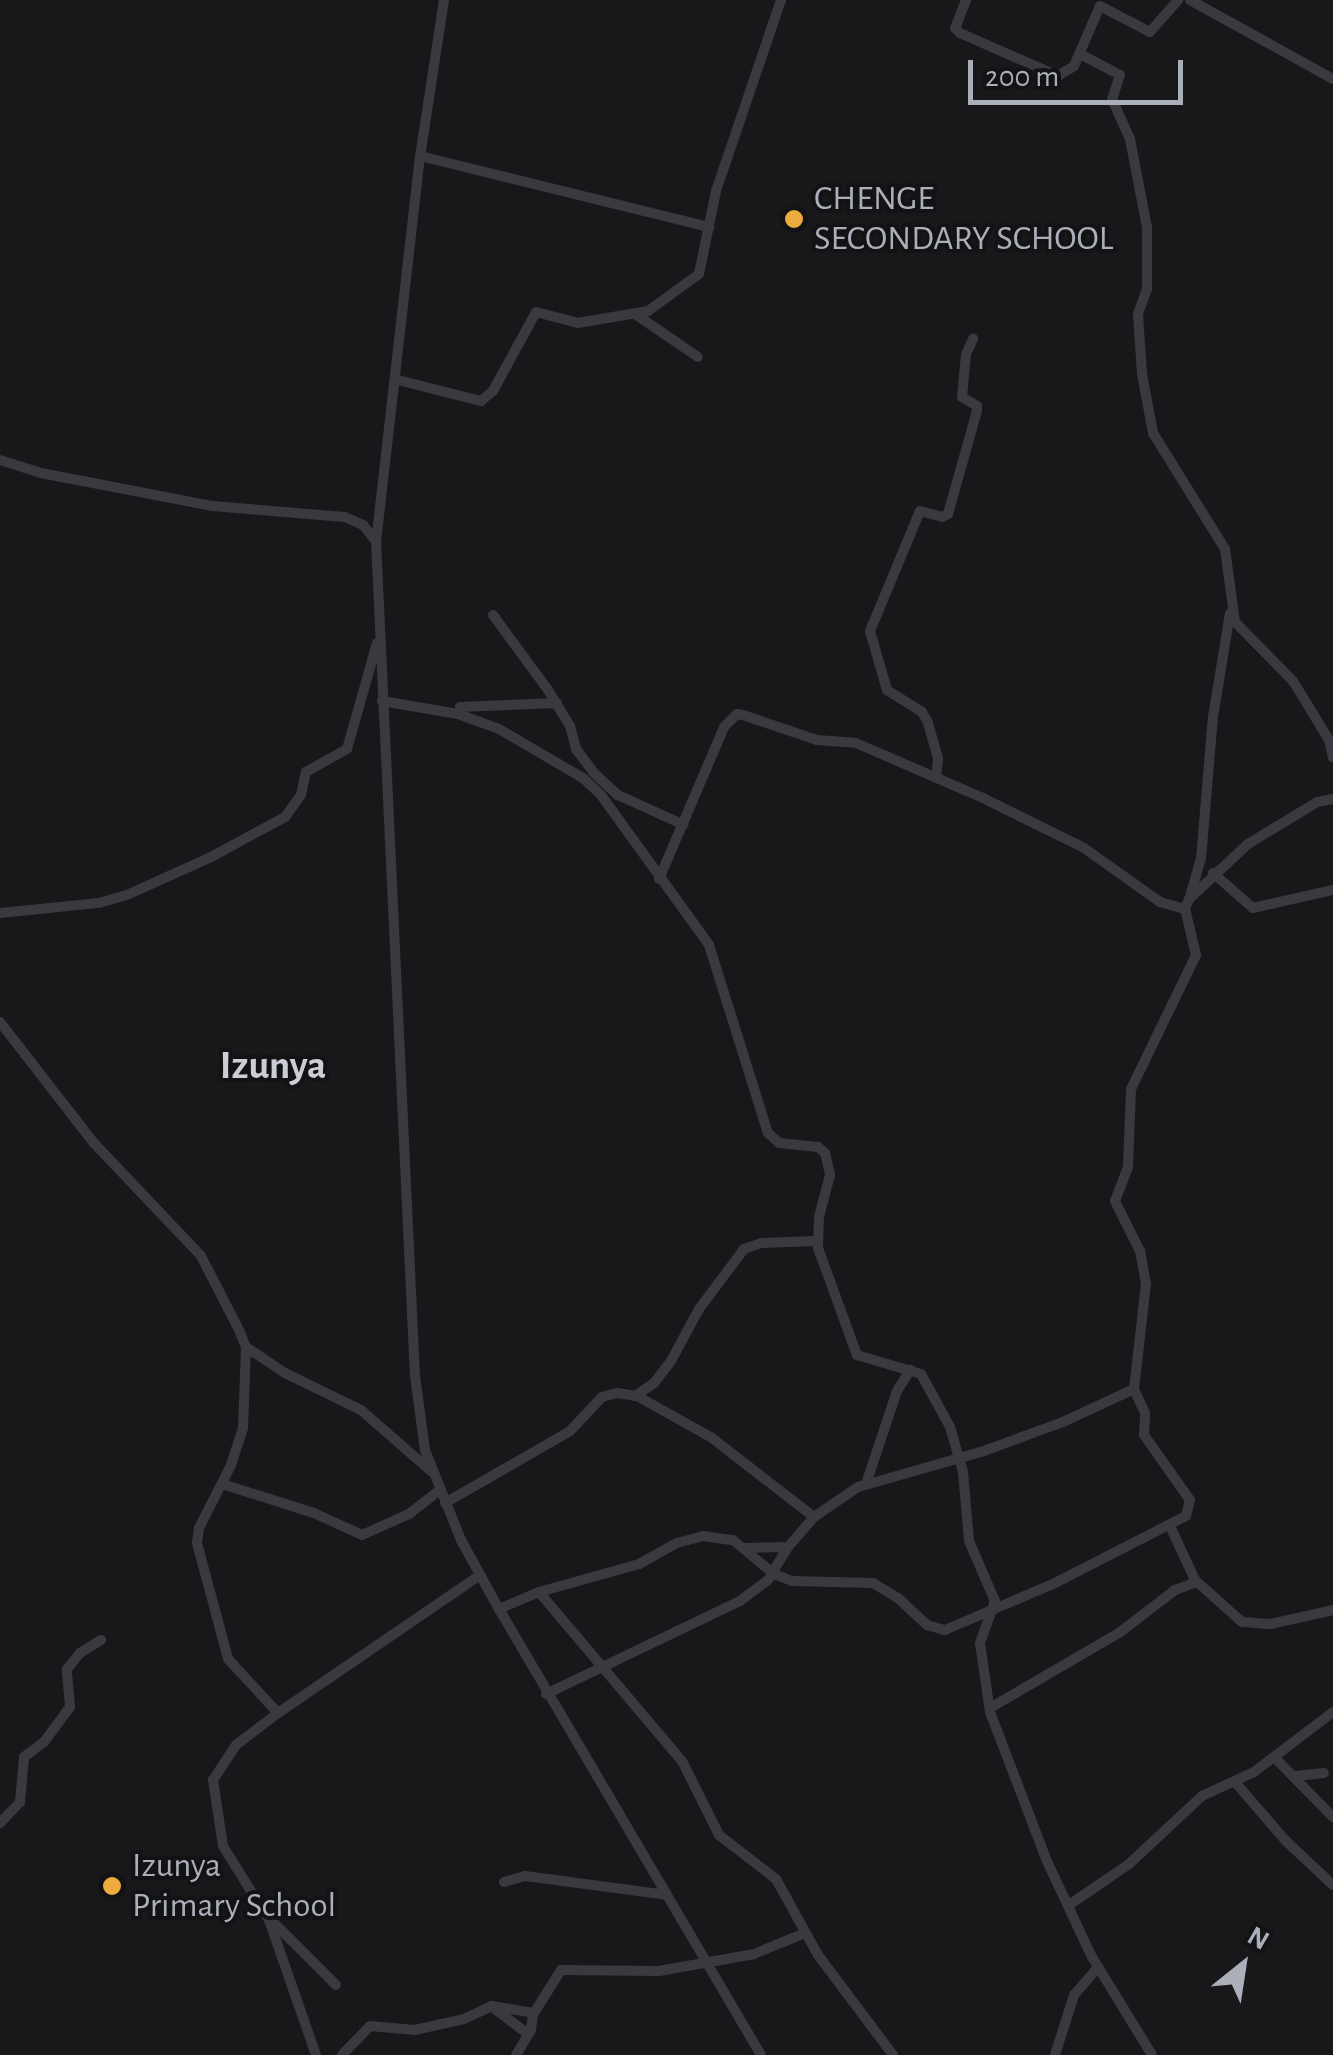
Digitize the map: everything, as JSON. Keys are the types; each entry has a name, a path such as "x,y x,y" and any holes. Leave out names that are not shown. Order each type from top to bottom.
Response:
{"street":[{"path":"444,0 420,156 398,380 376,541 414,1376 424,1450 480,1576 761,2055"},
{"path":"398,380 480,401 493,390 536,312 578,323 634,314 661,305 699,274 716,191 780,0"},
{"path":"966,0 956,28 978,42 1058,76 1068,72 1080,54 1100,6 1144,30 1154,29 1178,0"},
{"path":"1154,29 1167,0"},
{"path":"1190,0 1333,79"},
{"path":"499,1609 539,1592 639,1564 692,1537 730,1539 774,1574 792,1581 872,1583 928,1625 945,1630 1038,1591 1186,1516 1190,1500 1144,1435 1145,1413 1134,1388 1146,1284 1140,1252 1115,1202 1128,1167 1131,1089 1196,955 1187,904 1200,860 1213,717 1230,612 1230,564 1225,549 1162,453 1148,416 1138,314 1147,289 1147,228 1130,139 1112,98 1120,75 1080,54"},
{"path":"420,156 709,227"},
{"path":"634,314 698,357"},
{"path":"936,778 938,758 928,722 917,708 887,690 870,631 920,512 942,517 948,514 977,408 964,400 962,390 973,339"},
{"path":"0,460 41,473 212,506 345,517 363,526 376,541"},
{"path":"1230,612 1243,634 1293,681 1329,740 1333,758"},
{"path":"493,615 557,703 582,759 629,802 684,826"},
{"path":"0,913 114,899 211,858 286,816 300,795 306,772 347,749 381,626"},
{"path":"382,702 458,714 556,758 601,795 704,936 716,961 768,1134 784,1144 818,1147 825,1153 830,1175 817,1241 857,1355 910,1370 926,1381 960,1459 969,1541 993,1593 994,1607 980,1642 990,1708 1046,1859 1098,1968 1148,2054"},
{"path":"460,707 557,703"},
{"path":"659,878 724,727 736,714 817,740 856,743 1084,848 1160,902 1187,904"},
{"path":"1187,904 1213,873 1248,844 1317,802 1333,798"},
{"path":"1213,873 1254,908 1333,890"},
{"path":"0,1022 93,1142 202,1256 246,1347 243,1428 200,1528 201,1566 231,1664 278,1713"},
{"path":"635,1396 672,1361 699,1309 744,1249 761,1242 817,1241"},
{"path":"246,1347 284,1373 361,1410 394,1434 433,1473"},
{"path":"866,1484 897,1392 910,1370"},
{"path":"546,1694 740,1601 774,1574 788,1548 814,1517 866,1484 960,1459 1063,1422 1134,1388"},
{"path":"445,1502 570,1431 602,1397 617,1393 635,1396 712,1438 814,1517"},
{"path":"222,1484 314,1513 362,1535 409,1514 440,1490"},
{"path":"1170,1526 1197,1582 1242,1622 1270,1624 1333,1610"},
{"path":"744,1548 788,1548"},
{"path":"316,2055 267,1916 224,1846 213,1780 236,1744 480,1576"},
{"path":"990,1708 1119,1633 1175,1590 1197,1582"},
{"path":"539,1592 682,1762 720,1835 776,1879 805,1933 893,2055"},
{"path":"0,1823 20,1802 24,1757 44,1742 70,1706 67,1669 80,1653 100,1640"},
{"path":"1069,1905 1129,1864 1202,1796 1275,1758 1333,1712"},
{"path":"1275,1758 1333,1817"},
{"path":"1294,1776 1308,1778 1324,1772"},
{"path":"1235,1782 1286,1841 1333,1885"},
{"path":"504,1882 525,1876 667,1895"},
{"path":"267,1916 336,1985"},
{"path":"516,2055 528,2034 533,2014 560,1970 659,1971 754,1954 805,1933"},
{"path":"1055,2055 1074,1996 1098,1968"},
{"path":"342,2055 370,2026 416,2030 464,2019 491,2006 533,2014"},
{"path":"491,2006 528,2034"}],"place":[{"name":"CHENGE SECONDARY SCHOOL","path":"794,219"},
{"name":"Izunya Primary School","path":"112,1886"}],"district":[{"name":"Izunya","path":"273,1066"}]}
